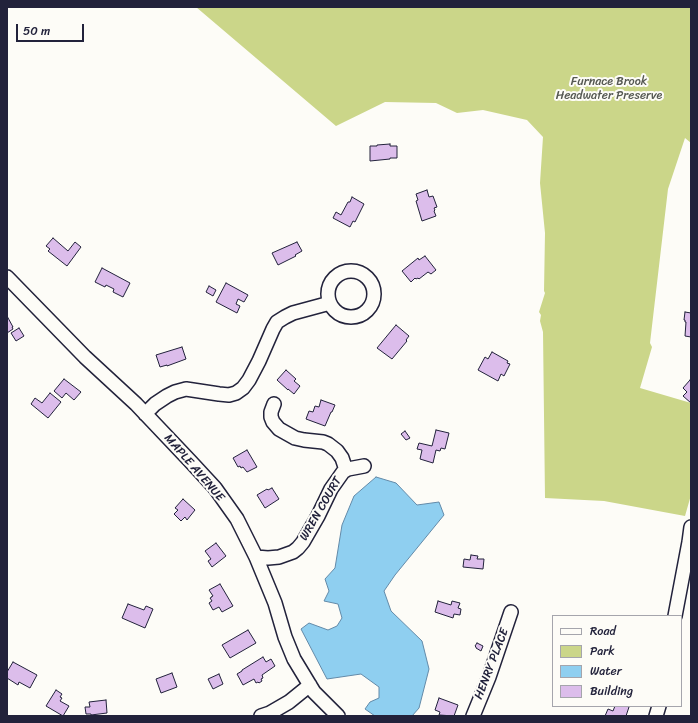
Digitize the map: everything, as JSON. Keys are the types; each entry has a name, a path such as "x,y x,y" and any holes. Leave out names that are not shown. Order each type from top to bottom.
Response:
{"street":[{"name":"MAPLE AVENUE","path":"7,277 85,357 146,414 215,488 237,519 256,557 275,603 285,637 294,659 314,692 338,716"},
{"path":"146,414 155,404 175,392 186,390 229,395 236,393 243,388 249,380 273,329 278,322 293,313 330,303"},
{"path":"274,404 271,416 273,422 279,429 295,438 328,444 337,451 342,458 346,470"},
{"name":"WREN COURT","path":"256,557 268,558 279,556 293,552 298,548 318,516 331,489 343,472 364,466"},
{"path":"675,615 691,527"},
{"name":"HENRY PLACE","path":"472,716 489,677 511,612"},
{"path":"261,716 270,713 289,702 310,685"}],"green space":[{"name":"Furnace Brook Headwater Preserve","path":"196,7 691,7 691,143 685,138 668,189 650,343 652,347 640,388 691,403 691,495 685,516 604,501 545,498 543,332 540,321 541,315 539,312 545,293 545,233 540,183 543,137 527,120 483,110 457,113 436,103 385,102 336,126"}],"water":[{"path":"376,477 396,483 417,505 439,502 444,515 395,575 384,591 391,611 422,641 429,669 419,708 412,716 375,716 365,709 370,702 379,698 379,687 361,674 327,679 301,629 309,623 328,630 337,626 342,618 338,604 324,601 329,591 325,579 335,568 342,525 354,496"}],"building":[{"path":"390,144 390,146 397,146 397,158 370,161 370,146"},
{"path":"427,190 429,197 433,196 437,207 434,208 436,216 422,221 416,201 418,200 416,194"},
{"path":"352,197 364,204 355,222 353,221 350,227 333,218 336,212 341,215"},
{"path":"53,238 68,251 75,242 81,247 67,266 48,251 50,249 46,246"},
{"path":"297,242 302,251 295,255 296,256 278,265 272,253"},
{"path":"425,256 436,270 431,274 428,272 419,279 415,278 411,282 402,271 418,258 419,260"},
{"path":"102,268 130,283 123,297 113,292 114,289 106,285 105,287 95,282"},
{"path":"226,283 248,295 244,302 238,299 236,304 240,306 237,313 216,302"},
{"path":"209,286 216,290 213,296 206,292"},
{"path":"685,312 691,313 691,337 685,336"},
{"path":"7,316 13,329 7,333"},
{"path":"396,325 409,336 406,340 407,341 392,359 377,348"},
{"path":"19,328 24,336 16,341 11,333"},
{"path":"182,347 186,359 160,367 156,355"},
{"path":"492,352 508,361 507,363 510,364 504,376 501,374 498,381 478,370 485,357 488,359"},
{"path":"286,370 296,379 294,381 300,386 294,394 277,380"},
{"path":"64,379 81,392 74,400 66,393 62,398 54,391"},
{"path":"690,380 691,403 683,396 687,392 683,388"},
{"path":"50,393 61,402 48,418 31,404 35,398 42,403"},
{"path":"321,400 335,405 325,426 306,419 309,411 313,412 315,406 319,407"},
{"path":"436,430 449,433 445,449 441,448 440,451 436,450 433,463 420,459 422,450 417,449 419,443 432,446"},
{"path":"405,431 410,438 406,440 401,434"},
{"path":"247,450 257,467 247,472 243,467 238,467 233,458"},
{"path":"272,488 279,499 265,508 257,495 267,489"},
{"path":"183,499 195,510 187,520 185,517 181,521 174,514 178,510 175,508"},
{"path":"216,543 226,556 212,567 208,561 211,559 205,551"},
{"path":"471,555 478,556 477,559 484,559 483,569 463,567 464,559 470,560"},
{"path":"220,584 233,606 222,612 219,607 213,610 209,603 212,601 210,598 213,596 209,590"},
{"path":"438,601 451,605 452,601 460,603 458,608 461,609 460,615 454,614 453,618 435,612"},
{"path":"128,604 144,610 146,606 153,609 145,628 122,618"},
{"path":"248,630 256,643 230,658 222,645"},
{"path":"477,643 483,646 481,651 475,646"},
{"path":"263,657 266,662 271,659 275,666 262,675 262,681 259,683 256,683 254,679 243,685 237,674"},
{"path":"13,662 37,675 30,688 19,682 18,685 7,678 7,672"},
{"path":"172,673 177,687 161,693 156,679"},
{"path":"219,674 223,684 213,689 208,679"},
{"path":"56,690 62,694 60,701 69,706 63,716 46,706"},
{"path":"439,698 458,705 454,716 439,715 440,712 435,710"},
{"path":"106,700 107,713 91,715 86,714 85,707 90,707 89,702"},
{"path":"615,707 629,707 626,716 605,716 608,709 613,711"}]}
